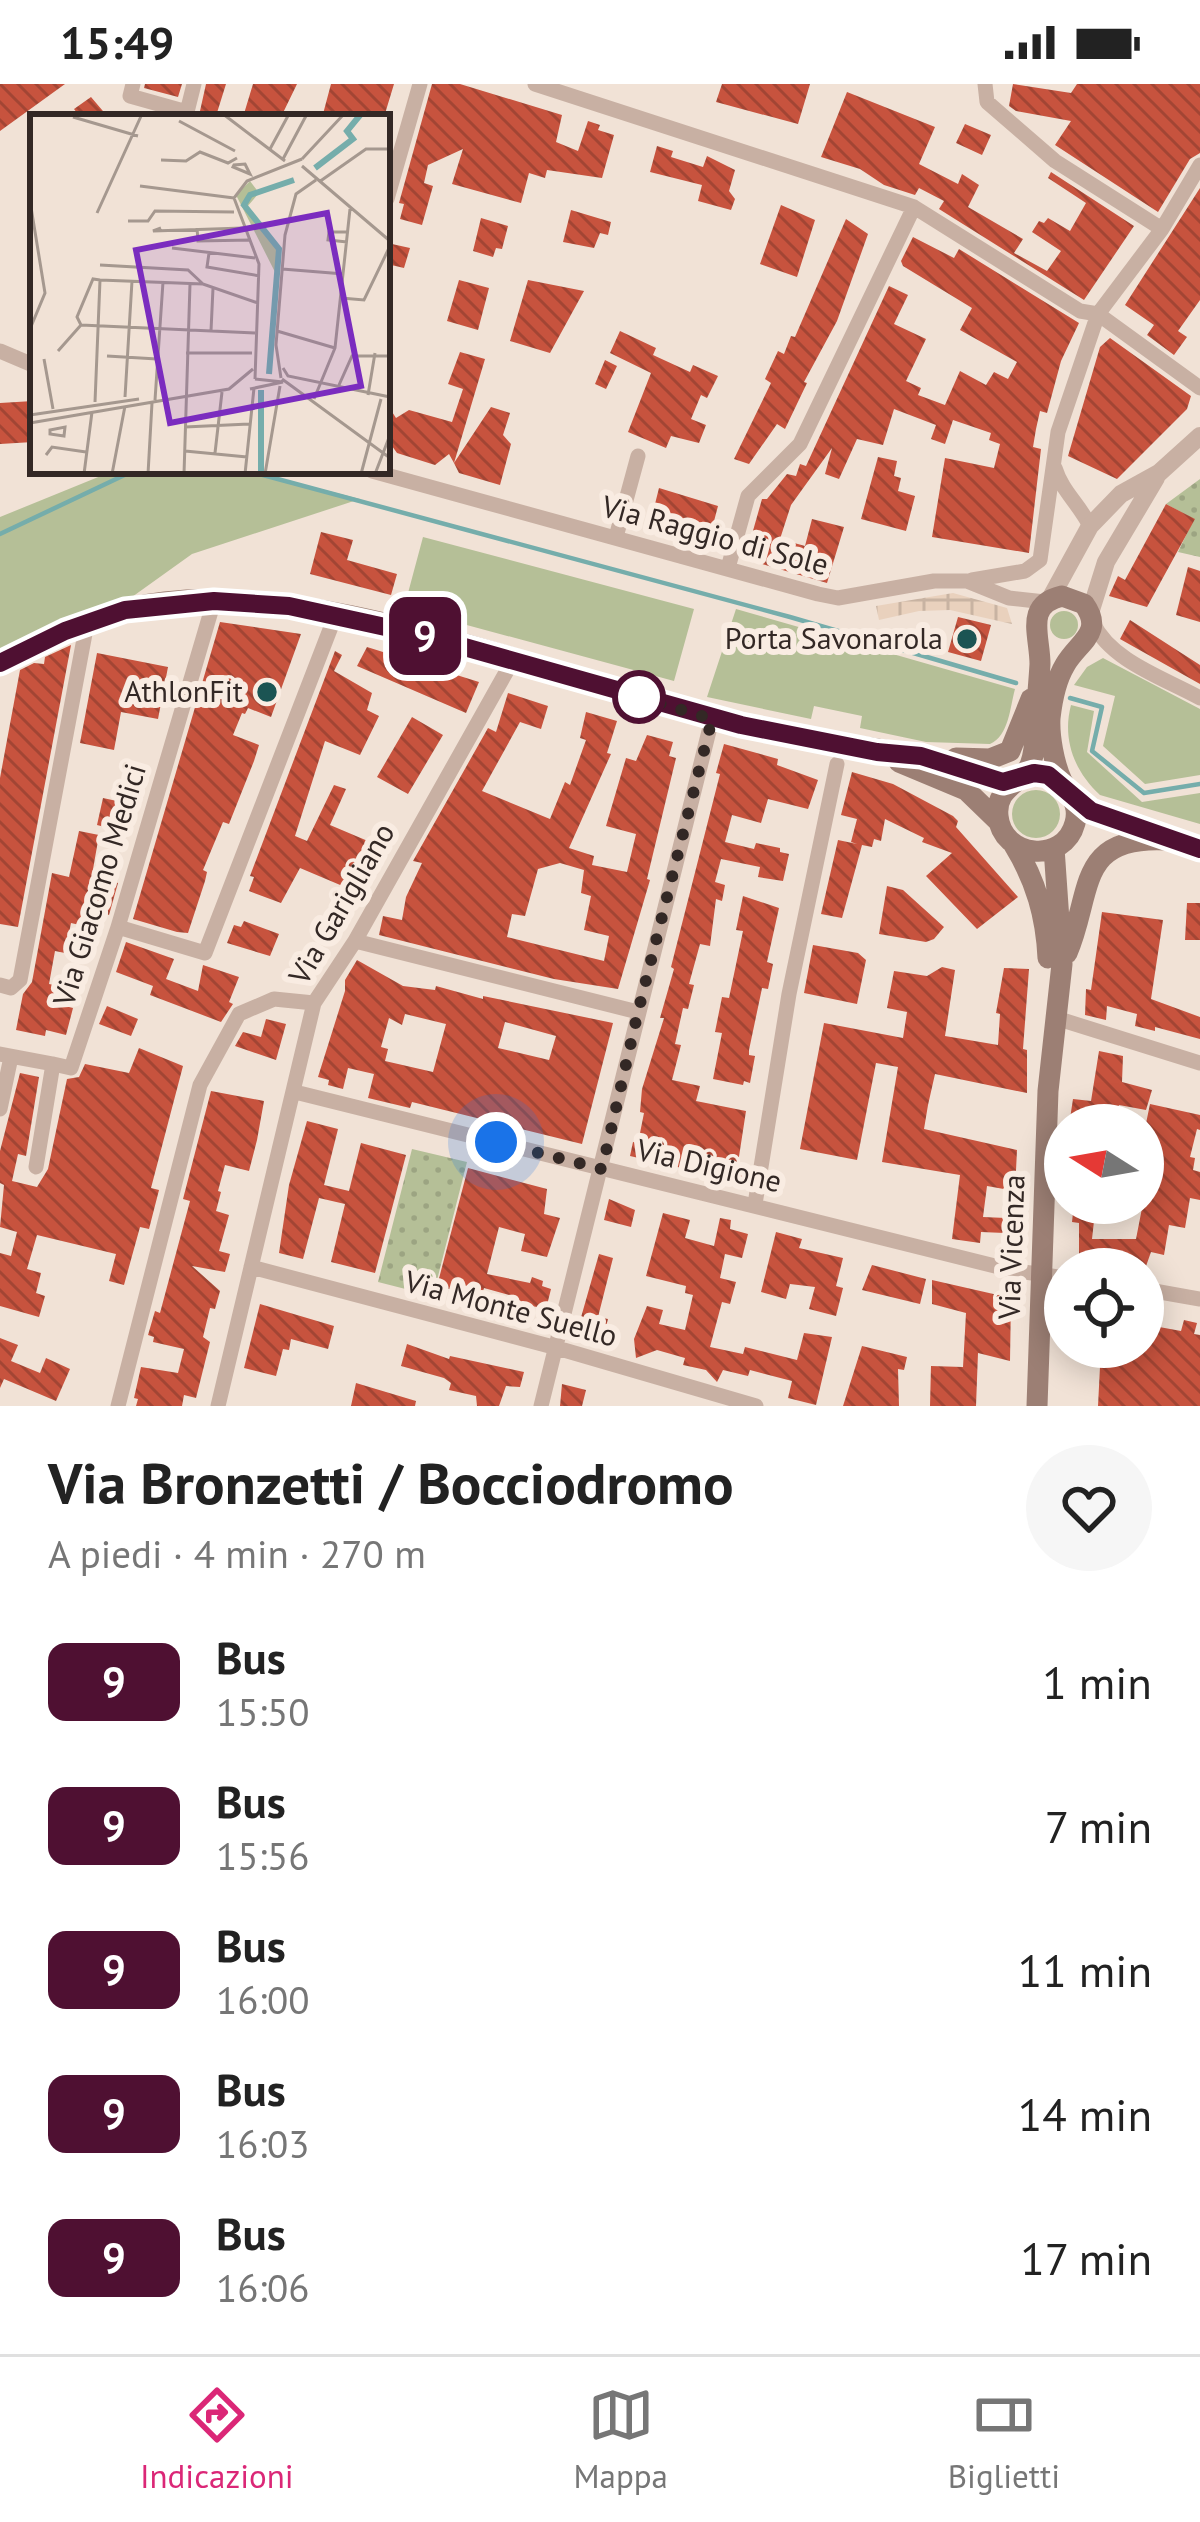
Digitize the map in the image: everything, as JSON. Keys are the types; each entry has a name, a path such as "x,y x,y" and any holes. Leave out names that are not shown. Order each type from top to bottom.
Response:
{"main road":[{"path":"998,821 1000,797 1028,770 1033,754 1040,659 1036,617 1048,601 1074,597 1091,618 1089,638 1074,652 1057,683 1050,720 1075,823 1062,841"},
{"path":"0,662 87,623 152,604 252,602 336,614 712,719 877,752 977,760 1001,757 1015,744 1036,688"},
{"path":"1036,635 1050,651 1074,652"},
{"path":"877,752 966,790 998,821 1014,845 1039,853 1062,841 1125,826"},
{"path":"921,756 988,779 1041,773 1125,826 1200,848"},
{"name":"Via Vicenza","path":"1062,964 1095,863 1129,843 1167,840"},
{"name":"Via Vicenza","path":"1048,1090 1059,1019 1062,841"},
{"name":"Via Vicenza","path":"1014,845 1035,884 1046,926 1048,1090 1037,1406"}],"street":[{"path":"133,84 130,96 187,112 194,84"},
{"path":"390,188 419,84"},
{"path":"535,84 591,92 914,207 1080,311 1098,314 1200,388"},
{"path":"985,84 987,102 1055,161 1162,230"},
{"path":"967,580 1025,571 1040,560 1063,414 1098,314 1162,230 1200,165"},
{"path":"728,568 748,496 800,444 914,207"},
{"path":"0,350 30,363"},
{"path":"1048,601 1090,526 1121,494 1159,473 1200,436"},
{"path":"616,537 638,456"},
{"path":"1054,465 1060,483 1090,526"},
{"path":"1159,473 1106,562 1091,618 1100,638 1115,652 1200,698"},
{"name":"Via Raggio di Sole","path":"383,474 838,598 967,580 1009,598 1048,601"},
{"name":"Via Giacomo Medici","path":"53,1064 71,1068 118,927 214,601"},
{"path":"118,927 205,952 336,614"},
{"path":"0,986 11,988 20,980 87,623"},
{"name":"Via Garigliano","path":"218,1406 314,1003 355,941 513,660"},
{"path":"541,1406 712,719"},
{"path":"755,1204 789,994 837,764"},
{"path":"355,941 638,1012"},
{"path":"118,1406 200,1085 239,1014 274,999 314,1003"},
{"path":"1059,1019 1200,1063"},
{"path":"0,1109 6,1055 53,1064 36,1167"},
{"name":"Via Digione","path":"296,1092 1044,1275"},
{"name":"Via Monte Suello","path":"251,1268 557,1348 754,1406"},
{"path":"1164,1293 1200,1299"}],"green space":[{"path":"106,474 262,474 360,499 192,554 125,602 0,654 0,517"},
{"path":"1200,479 1200,557 1178,552 1194,519 1166,504"},
{"path":"423,537 694,609 674,681 404,608"},
{"path":"736,609 1015,689 1005,728 990,744 926,742 860,728 862,716 814,706 811,719 707,697"},
{"path":"1064,611 1074,615 1078,625 1074,635 1064,639 1054,635 1050,625 1054,615"},
{"path":"1103,658 1200,709 1200,775 1145,784 1103,746 1115,696 1074,685 1087,667"},
{"path":"1071,705 1094,711 1087,752 1142,802 1200,793 1200,824 1100,795 1072,754"},
{"path":"1036,790 1053,797 1060,814 1053,831 1036,838 1019,831 1012,814 1019,797"},
{"path":"412,1149 467,1162 433,1296 378,1282"}],"shaded area":[{"path":"953,593 1007,608 1012,624 950,610 879,620 876,606"}],"building":[{"path":"0,84 65,84 0,131"},
{"path":"145,84 182,84 178,97 144,88"},
{"path":"206,84 226,84 217,114 200,111"},
{"path":"253,84 297,84 282,114 244,114"},
{"path":"331,84 394,84 385,114 323,114"},
{"path":"432,84 460,84 562,115 556,142 578,151 588,121 600,125 598,130 614,135 602,178 547,170 545,178 529,173 521,203 452,184 463,149 428,165 424,183 433,186 422,225 400,219 404,204 399,203"},
{"path":"722,84 810,84 798,124 716,102"},
{"path":"1013,84 1071,93 1077,84 1200,84 1200,153 1190,159 1158,212 1055,145 1071,121 1009,106"},
{"path":"847,92 935,127 919,164 958,184 962,174 979,185 968,207 1023,239 1014,253 1047,271 1061,251 1032,232 1039,221 1048,218 1070,231 1086,203 1048,178 1051,172 1134,226 1084,300 939,209 944,201 919,188 915,195 884,185 860,169 821,157"},
{"path":"91,97 105,114 78,114 74,109"},
{"path":"965,124 991,135 982,155 956,143"},
{"path":"657,146 673,151 671,157 703,167 707,156 735,170 729,191 735,199 731,210 698,201 702,185 650,172"},
{"path":"1200,188 1200,300 1178,331 1187,337 1174,355 1147,335 1154,325 1125,305"},
{"path":"781,205 815,220 797,277 760,264"},
{"path":"571,210 611,222 608,235 600,233 594,248 563,242"},
{"path":"481,218 508,226 502,249 496,248 493,257 473,251"},
{"path":"846,219 868,234 837,321 785,429 777,424 749,464 734,459 771,383 765,379 778,351 784,354 791,336 795,337"},
{"path":"913,237 954,258 959,249 1079,323 1061,361 1047,413 1040,411 1036,429 1033,447 1041,449 1029,553 932,537 945,458 994,468 1000,444 989,440 991,433 953,420 945,444 931,439 936,425 894,409 883,445 857,439 839,479 825,474 832,448 791,505 780,539 805,546 812,519 844,527 827,583 745,559 762,499 787,474 796,476 800,464 806,466 889,286 908,295 894,324 926,339 906,381 921,388 918,395 945,405 960,371 986,385 994,372 1008,379 1017,362 960,330 972,308 903,266"},
{"path":"390,247 410,248 404,268 390,265"},
{"path":"459,280 489,288 478,330 447,321"},
{"path":"528,280 584,291 550,353 510,341"},
{"path":"620,331 656,348 653,355 690,372 693,365 718,376 707,398 701,395 691,419 706,425 699,443 671,436 666,448 628,432 651,373 610,353"},
{"path":"1110,338 1191,396 1187,409 1117,479 1068,456 1100,347"},
{"path":"460,352 485,359 454,463 449,454 435,465 397,453 390,443 390,409 396,418 409,410 452,422 463,389 448,384"},
{"path":"605,360 617,366 606,389 595,384"},
{"path":"30,401 30,442 0,444 0,403"},
{"path":"491,407 510,413 503,435 511,444 500,485 459,473 454,463"},
{"path":"878,457 897,461 898,491 915,496 906,531 861,519"},
{"path":"659,488 718,506 709,540 650,524"},
{"path":"1166,504 1195,519 1147,607 1109,596 1118,576 1125,580"},
{"path":"321,532 353,540 347,560 397,574 391,595 310,574"},
{"path":"1188,567 1200,571 1200,622 1176,615"},
{"name":"Porta Savonarola","path":"958,617 991,625 981,661 948,652"},
{"path":"1130,620 1200,665 1200,684 1120,639"},
{"path":"220,622 301,634 271,717 248,708 242,713 233,735 259,745 229,824 223,822 203,870 205,881 188,933 177,932 133,919"},
{"path":"71,645 18,927 0,924 0,778 20,670 44,664 45,657"},
{"path":"367,647 479,682 466,713 357,666"},
{"path":"335,651 342,655 334,671 372,693 367,710 379,716 360,755 325,741 295,836 307,841 334,785 346,789 330,825 389,850 382,862 369,857 352,890 300,868 281,903 249,891 254,877 250,876"},
{"path":"97,653 168,667 158,719 121,712 114,750 80,743"},
{"path":"508,693 548,706 541,729 520,722 482,791 550,819 565,782 570,785 586,740 580,738 586,712 617,721 607,753 611,754 569,848 594,856 592,865 627,872 636,834 606,826 626,758 636,761 647,735 673,742 669,756 676,758 650,880 618,989 554,979 379,935 383,916 402,920 406,897 422,863 413,861 488,728 496,732","holes":["560,863 584,870 581,893 591,896 584,930 609,936 604,961 507,937 512,914 525,916 538,869"]},
{"path":"412,717 443,735 408,794 377,777"},
{"path":"724,744 778,759 777,765 818,780 808,809 768,799 761,823 732,815 725,842 754,849 756,843 789,854 783,881 758,877 760,867 721,859 715,882 725,885 722,901 716,899 710,946 700,944 688,1009 683,1008 675,1044 681,1045 672,1080 700,1086 696,1101 746,1111 738,1163 748,1165 745,1178 734,1175 733,1180 630,1156 633,1142 638,1143 644,1113 640,1112 642,1089 664,1018 660,1018 671,967"},
{"path":"852,772 893,784 953,816 956,827 1018,897 977,929 926,876 952,853 922,842 924,838 885,819 881,841 874,839 872,847 862,845 842,918 821,914 838,840 857,844 851,842 857,819 841,815"},
{"path":"103,798 126,803 120,831 97,825"},
{"path":"79,831 99,835 92,875 118,883 109,915 97,911 93,928 71,923 65,953 55,951 49,984 64,987 62,996 71,998 69,1007 73,1008 66,1035 16,1030 23,994 32,982 52,873 69,877"},
{"path":"887,886 903,890 944,927 934,939 926,942 879,934"},
{"path":"743,896 779,908 767,962 773,964 768,989 762,988 749,1050 755,1056 750,1083 743,1085 713,1079 722,1033 715,1032 722,997 729,998 743,931 736,930"},
{"path":"1187,903 1200,903 1200,940 1185,940"},
{"path":"1102,912 1163,920 1151,999 1200,1017 1200,1039 1135,1026 1137,1014 1107,1006 1106,1020 1085,1015"},
{"path":"244,921 279,934 270,956 227,943 234,925 241,927"},
{"path":"126,942 174,959 166,979 198,991 203,965 239,977 229,1002 233,1004 221,1022 150,995 153,986 116,972"},
{"path":"813,945 858,953 866,960 857,1004 804,993"},
{"path":"357,960 403,986 435,990 436,986 613,1023 582,1144 412,1102 410,1108 368,1098 374,1074 348,1068 343,1089 328,1085 329,1080 318,1077 345,980","holes":["405,1014 446,1024 433,1072 385,1061 388,1049 381,1047 389,1018 402,1025","505,1022 556,1036 549,1060 498,1048"]},
{"path":"942,967 955,970 945,1036 998,1045 1000,1014 996,1013 1004,968 1029,969 1023,1049 1027,1050 1027,1093 935,1074 928,1105 924,1129 1017,1150 1015,1191 987,1186 983,1217 1006,1218 1005,1233 981,1232 980,1243 952,1239 960,1175 882,1162 898,1067 876,1063 857,1160 800,1149 824,1023 903,1038 907,1012 887,1008 894,971 927,976"},
{"path":"107,1006 138,1019 131,1036 99,1024"},
{"path":"266,1019 286,1024 276,1060 235,1046 243,1032 261,1037"},
{"path":"139,1048 183,1066 151,1188 159,1190 149,1229 140,1227 124,1285 109,1281 116,1254 37,1235 27,1269 41,1273 36,1293 45,1296 39,1317 0,1306 0,1253 11,1256 17,1232 0,1227 4,1185 0,1183 0,1151 20,1073 39,1077 26,1156 18,1154 12,1181 37,1187 48,1169 67,1079 79,1077 85,1064 129,1073"},
{"path":"1099,1051 1123,1056 1122,1082 1152,1090 1148,1104 1072,1104 1073,1099 1091,1101"},
{"path":"211,1091 264,1101 249,1171 225,1165 218,1191 216,1211 229,1215 219,1251 230,1254 225,1272 192,1266 220,1291 203,1337 210,1342 196,1398 184,1395 182,1406 136,1406 141,1367 178,1373 184,1349 153,1342 154,1337 148,1335 155,1311 160,1313 190,1201 183,1199"},
{"path":"1164,1107 1200,1115 1190,1157 1195,1158 1193,1170 1200,1172 1200,1200 1190,1198 1185,1228 1169,1225 1164,1255 1164,1248 1079,1248 1079,1224 1094,1224 1092,1239 1136,1239 1139,1224 1164,1224"},
{"path":"307,1121 338,1129 324,1185 349,1191 361,1143 406,1155 375,1273 331,1262 345,1204 319,1198 303,1259 279,1253 289,1185"},
{"path":"468,1168 547,1189 544,1214 560,1218 547,1257 521,1251 525,1234 499,1227 487,1274 543,1281 542,1286 551,1289 546,1309 532,1306 523,1315 509,1312 513,1296 484,1288 481,1297 437,1286"},
{"path":"609,1199 635,1210 631,1227 604,1220"},
{"path":"663,1213 690,1220 685,1238 714,1246 720,1218 731,1220 730,1229 748,1234 742,1258 725,1254 720,1278 736,1282 730,1304 722,1302 710,1347 743,1354 745,1347 797,1360 804,1333 832,1337 816,1405 788,1398 792,1381 750,1370 748,1376 723,1370 717,1382 706,1370 683,1365 685,1358 657,1350 636,1358 634,1339 647,1306 663,1310 659,1324 685,1330 693,1295 685,1293 686,1286 646,1276"},
{"path":"776,1232 802,1239 799,1248 843,1258 836,1316 809,1309 815,1287 790,1284 786,1299 761,1292"},
{"path":"599,1254 613,1258 598,1317 608,1319 602,1342 576,1335"},
{"path":"872,1265 926,1279 920,1304 862,1290"},
{"path":"932,1280 1011,1298 1010,1361 978,1353 976,1406 930,1406 931,1366 963,1367 966,1313 932,1304"},
{"path":"260,1304 334,1326 328,1349 291,1339 289,1350 283,1349 276,1376 244,1368"},
{"path":"1184,1320 1197,1323 1200,1406 1098,1406 1100,1368 1164,1368 1164,1328 1181,1331"},
{"path":"0,1338 18,1345 11,1361 40,1373 46,1358 70,1369 56,1401 4,1379 0,1388"},
{"path":"407,1344 449,1359 524,1372 520,1387 506,1386 499,1406 477,1406 476,1396 449,1390 451,1383 444,1378 401,1366"},
{"path":"862,1346 907,1357 904,1370 898,1369 899,1406 843,1406"},
{"path":"356,1383 416,1401 415,1406 351,1406"},
{"path":"562,1384 586,1390 582,1406 560,1406"}],"waterway":[{"path":"0,534 127,474"},
{"path":"259,474 1016,683"},
{"path":"1070,698 1102,707 1092,751 1144,793 1200,784"}],"bus line":[{"name":"9","path":"0,663 65,631 152,604 214,601 289,606 422,635 712,719 877,752 921,756 1003,782 1034,773 1048,775 1091,811 1200,849"}],"place":[{"name":"Porta Savonarola","path":"967,639"},
{"name":"AthlonFit","path":"267,692"}],"route":[{"path":"496,1142 602,1169 712,719 639,697"}]}
